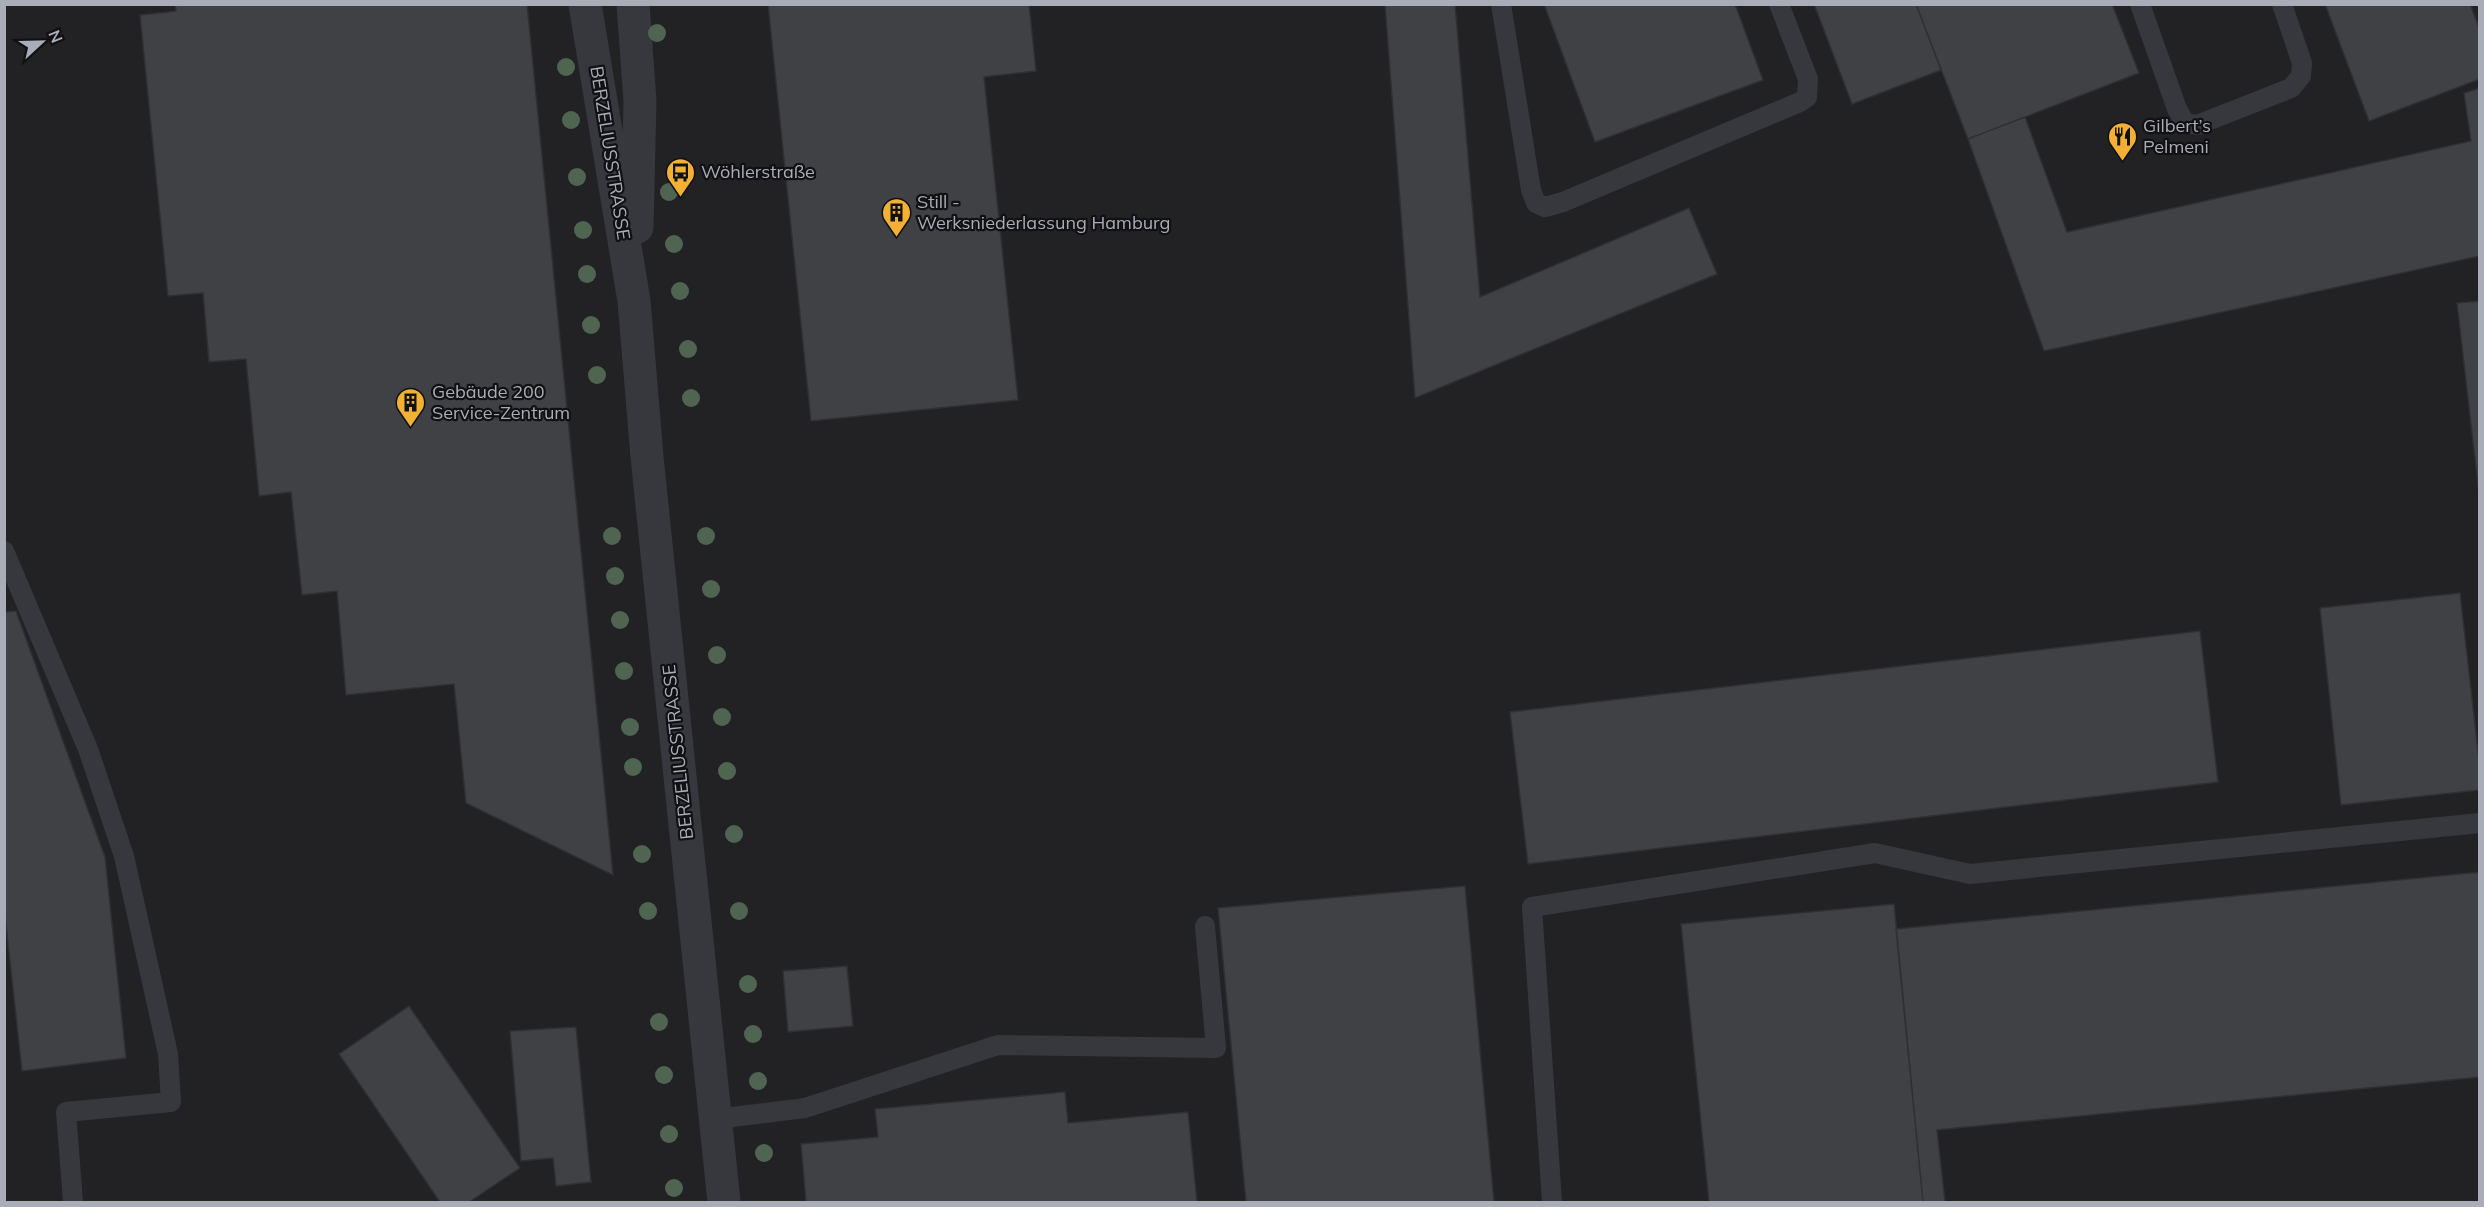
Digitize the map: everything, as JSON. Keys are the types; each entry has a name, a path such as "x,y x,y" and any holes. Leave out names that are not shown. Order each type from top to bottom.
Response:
{"street":[{"name":"BERZELIUSSTRASSE","path":"585,4 634,301 647,457 724,1203"},
{"name":"BERZELIUSSTRASSE","path":"633,4 640,101 634,301"}],"lane":[{"path":"1501,4 1532,190 1536,202 1545,207 1563,202 1800,102 1807,97 1808,79 1779,4"},
{"path":"2140,4 2177,109 2184,123 2197,125 2291,88 2301,76 2302,63 2282,4"},
{"path":"4,551 88,749 124,855 168,1054 171,1102 66,1112 73,1203"},
{"path":"1552,1203 1532,907 1875,853 1970,874 2480,823"},
{"path":"716,1119 805,1108 998,1045 1216,1048 1205,926"}],"shaded area":[{"path":"5,5 2479,5 2479,1202 5,1202"}],"building":[{"name":"Gebäude 200 Service-Zentrum","path":"175,4 527,4 613,875 466,803 454,684 346,695 337,591 302,595 291,492 259,496 246,359 209,362 203,293 168,296 140,15 176,11"},
{"name":"Still - Werksniederlassung Hamburg","path":"768,4 1029,4 1036,71 984,77 1018,400 811,421"},
{"path":"1385,4 1455,4 1480,297 1689,208 1717,274 1415,398"},
{"path":"1544,4 1735,4 1763,80 1595,142"},
{"path":"1814,4 1916,4 1941,70 1852,104"},
{"path":"1916,4 2112,4 2139,73 1968,139"},
{"path":"2325,4 2470,4 2480,30 2480,79 2369,121"},
{"path":"2480,88 2480,256 2044,351 1968,139 2025,117 2067,232 2471,141 2464,93"},
{"path":"2480,301 2480,502 2457,303"},
{"path":"2460,593 2480,769 2480,790 2341,805 2320,608"},
{"path":"16,611 105,857 126,1058 22,1071 4,906 4,612"},
{"path":"2200,631 2218,782 1528,864 1510,712"},
{"path":"2480,872 2480,1077 1937,1130 1945,1202 1923,1202 1896,929"},
{"path":"1465,886 1494,1202 1246,1202 1218,908"},
{"path":"1894,904 1923,1202 1709,1202 1681,924"},
{"path":"847,966 853,1026 788,1032 783,971"},
{"path":"409,1006 520,1168 469,1202 440,1202 339,1054"},
{"path":"576,1027 591,1182 556,1186 553,1158 521,1161 510,1031"},
{"path":"1065,1092 1068,1123 1188,1112 1197,1202 806,1202 801,1144 878,1137 875,1109"}],"place":[{"name":"Gilbert’s Pelmeni","path":"2122,162"},
{"name":"Wöhlerstraße","path":"680,198"},
{"name":"Still - Werksniederlassung Hamburg","path":"896,238"},
{"name":"Gebäude 200 Service-Zentrum","path":"411,428"}]}
